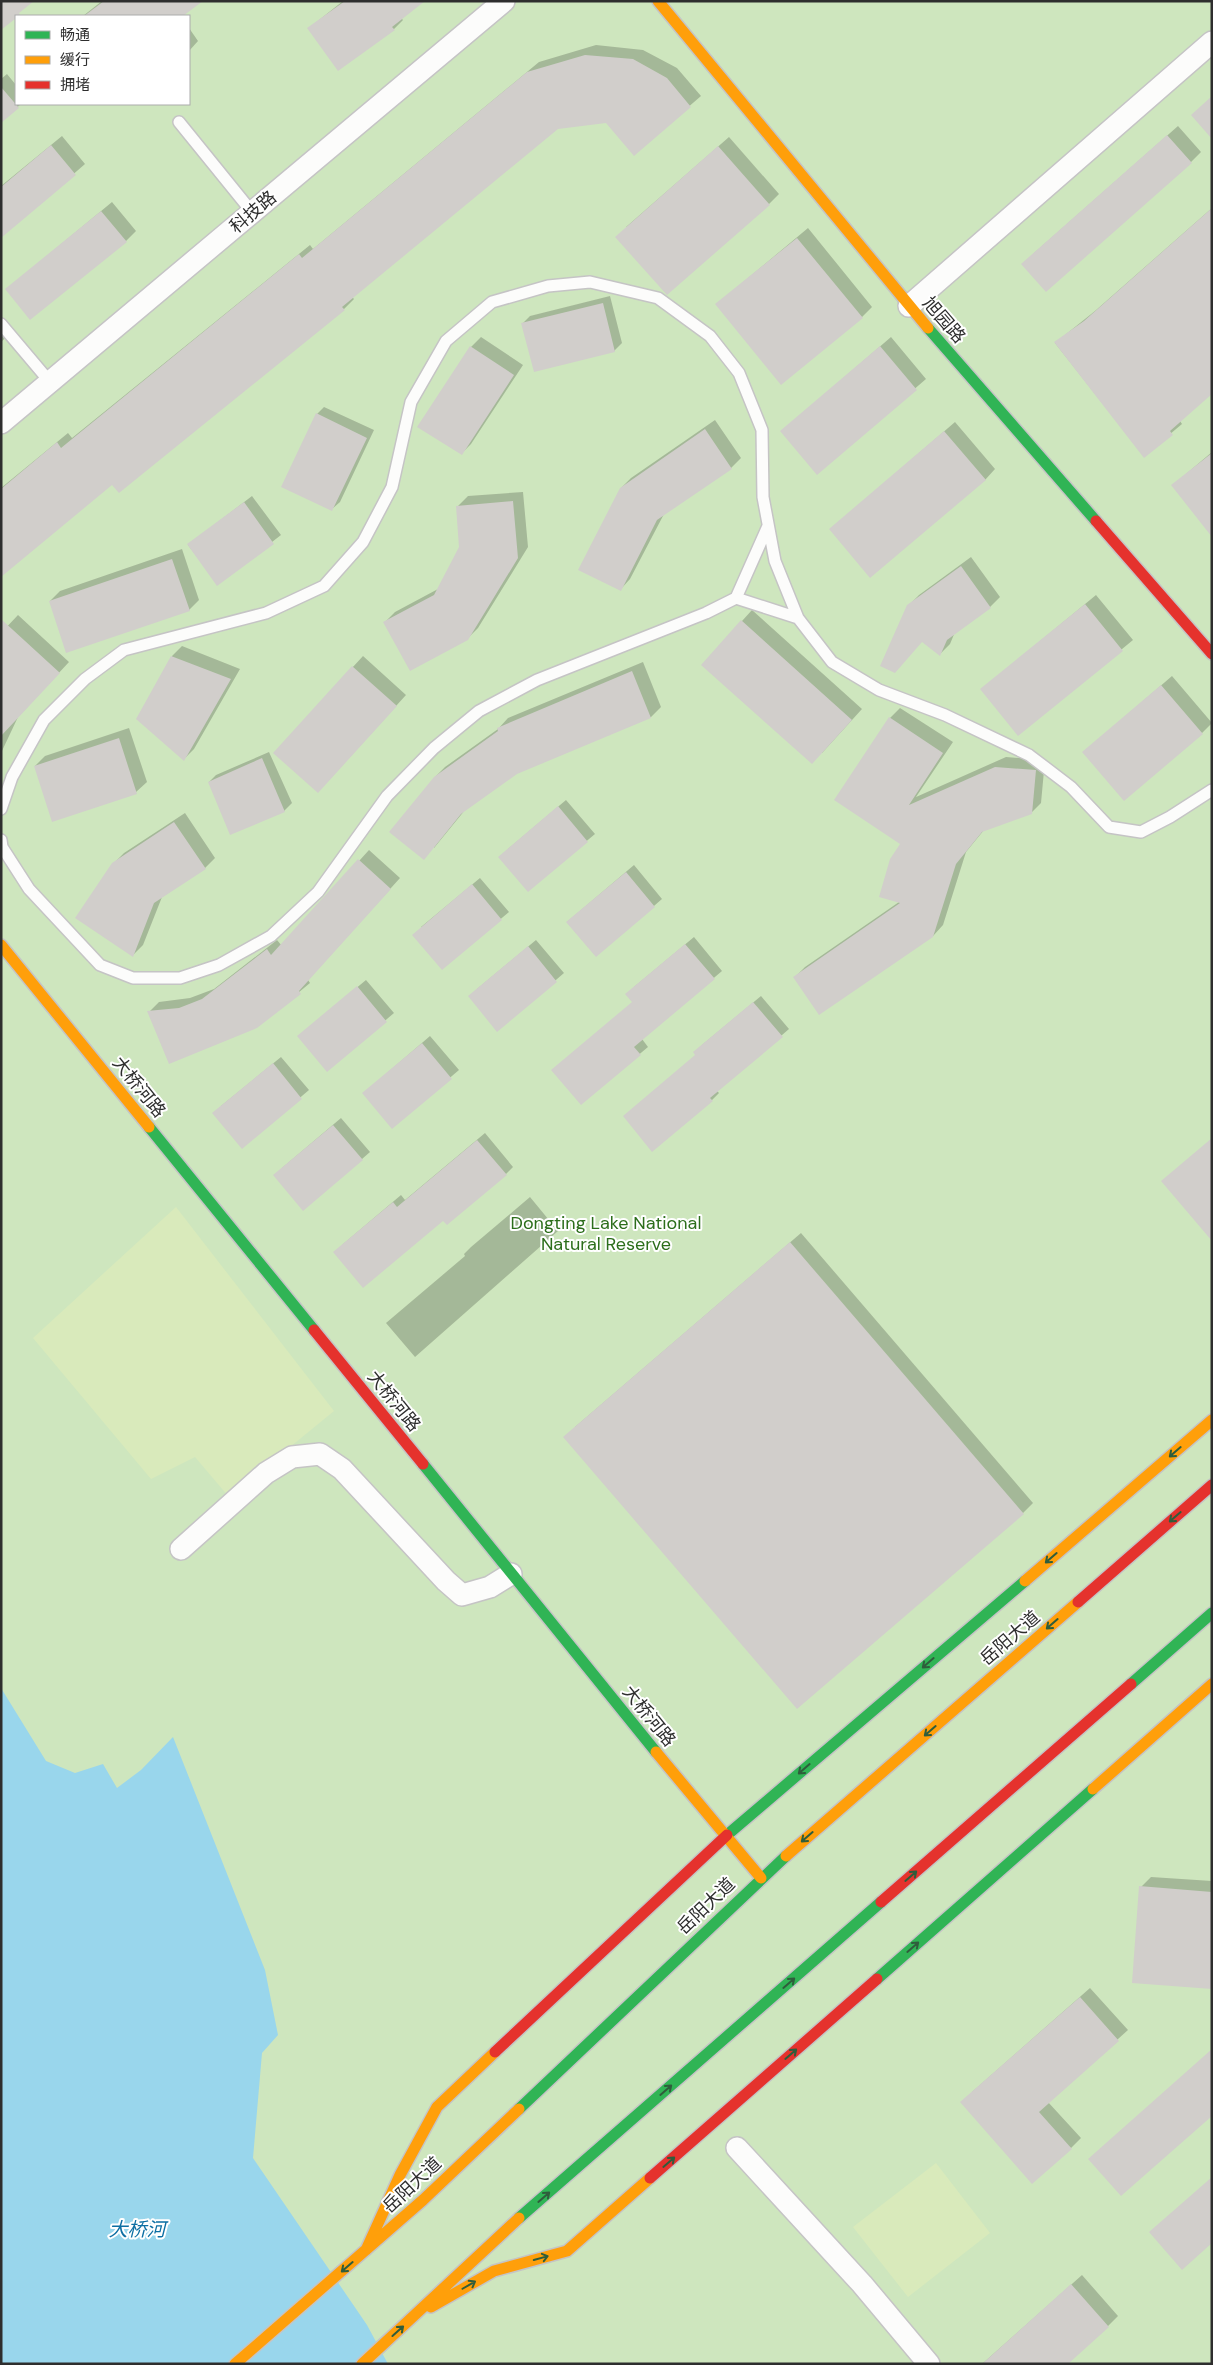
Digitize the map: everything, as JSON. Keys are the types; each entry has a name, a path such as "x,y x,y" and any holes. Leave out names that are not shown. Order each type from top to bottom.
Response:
{"main road":[{"name":"旭园路","path":"658,1 908,306 1212,654"},
{"name":"大桥河路","path":"1,945 725,1837 761,1878"},
{"path":"366,2250 400,2175 437,2107 725,1837 1212,1420"},
{"name":"岳阳大道","path":"235,2364 422,2200 761,1878 1212,1485"},
{"path":"362,2364 507,2229 1212,1613"},
{"path":"414,2317 494,2271 567,2251 1212,1684"}],"street":[{"name":"科技路","path":"1,423 504,1"},
{"path":"908,306 1212,42"},
{"path":"181,1549 266,1473 292,1457 320,1454 342,1469 446,1581 462,1595 490,1587 511,1574"},
{"path":"737,2148 862,2284 929,2364"}],"lane":[{"path":"179,122 252,212"},
{"path":"1,809 12,777 44,720 85,679 124,650 266,613 324,586 363,542 392,487 411,402 446,341 492,302 548,286 590,282 658,298 710,336 739,374 762,430 763,497 775,561 798,618 832,662 879,690 946,714 1029,755 1071,787 1109,827 1141,832 1170,817 1212,790"},
{"path":"1,324 50,382"},
{"path":"1,840 2,847 29,889 100,965 133,978 180,978 219,965 271,936 318,892 388,796 434,748 479,710 537,680 706,613 736,598 768,526"},
{"path":"736,598 798,618"}],"green space":[{"name":"Dongting Lake National Natural Reserve","path":"1,1 1212,1 1212,2364 1,2364"},
{"path":"176,1207 334,1411 229,1497 195,1457 151,1479 33,1338"},
{"path":"936,2163 990,2233 908,2297 853,2227"}],"water":[{"name":"大桥河","path":"1,1688 46,1761 75,1773 103,1764 117,1788 141,1770 173,1737 265,1970 278,2035 262,2053 253,2158 367,2325 388,2364 1,2364"}],"building":[{"path":"1,1 34,1 19,13 20,15 15,15 15,19 1,30"},
{"path":"104,1 203,1 184,15 85,15"},
{"path":"345,1 425,1 392,27 395,30 338,71 307,28"},
{"path":"585,55 633,59 667,78 691,107 634,156 606,123 558,129 342,307 345,310 119,493 112,485 1,577 1,489 57,442 61,448 299,254 302,258 527,72"},
{"path":"1,87 19,108 1,123"},
{"path":"1212,96 1212,139 1191,115"},
{"path":"1167,135 1192,163 1046,292 1021,264"},
{"path":"51,145 76,175 1,238 1,187"},
{"path":"718,146 770,205 667,295 615,237"},
{"path":"1212,208 1212,394 1170,431 1173,435 1144,458 1054,342 1084,321"},
{"path":"101,211 127,242 30,320 5,289"},
{"path":"797,238 863,318 781,385 715,304"},
{"path":"603,303 615,352 534,372 521,323"},
{"path":"470,346 514,375 462,455 417,427"},
{"path":"880,346 917,390 817,475 780,431"},
{"path":"316,413 367,438 332,511 281,487"},
{"path":"705,429 732,469 657,520 621,591 578,570 620,488"},
{"path":"944,431 986,480 870,578 829,529"},
{"path":"1212,453 1212,537 1171,485"},
{"path":"513,501 518,558 468,640 410,671 383,622 434,595 459,547 456,506"},
{"path":"244,502 274,544 217,586 187,544"},
{"path":"172,559 190,611 66,653 49,601"},
{"path":"961,566 991,608 947,640 940,656 922,642 895,673 880,666 907,605"},
{"path":"1085,604 1123,651 1018,736 980,689"},
{"path":"1,619 60,673 1,736"},
{"path":"741,620 852,720 812,764 701,665"},
{"path":"171,656 231,679 184,761 136,719"},
{"path":"352,666 397,706 318,793 273,753"},
{"path":"632,671 651,718 517,774 461,814 424,860 389,832 434,777 498,731 497,728"},
{"path":"1161,685 1203,734 1124,801 1082,752"},
{"path":"889,717 943,753 909,805 995,767 1036,770 1032,814 982,832 956,864 933,937 819,1015 793,977 900,903 879,897 890,859 900,844 834,800"},
{"path":"119,738 137,794 52,822 34,766"},
{"path":"262,758 285,812 230,835 208,782"},
{"path":"558,806 588,842 528,892 498,857"},
{"path":"174,822 206,869 154,903 133,957 75,918 112,863"},
{"path":"358,859 391,889 299,991 301,994 257,1028 169,1064 147,1011 179,1008 202,999 267,949 271,955"},
{"path":"626,872 655,907 596,957 566,922"},
{"path":"472,884 502,920 442,970 412,935"},
{"path":"685,944 715,979 634,1047 641,1055 581,1105 551,1070 632,1002 625,994"},
{"path":"528,946 557,982 497,1032 468,996"},
{"path":"357,986 387,1022 327,1072 297,1036"},
{"path":"753,1002 783,1037 710,1098 713,1101 652,1152 623,1116 695,1055 693,1052"},
{"path":"422,1043 452,1079 392,1129 362,1093"},
{"path":"273,1063 302,1099 242,1149 212,1113"},
{"path":"333,1125 363,1160 303,1211 273,1175"},
{"path":"1212,1138 1212,1241 1161,1181"},
{"path":"477,1140 507,1175 447,1225 443,1221 363,1288 333,1252 393,1202 397,1207"},
{"path":"790,1242 1024,1514 797,1709 563,1437"},
{"path":"1139,1886 1212,1892 1212,1989 1132,1983"},
{"path":"1080,1997 1119,2041 1039,2112 1072,2149 1032,2184 960,2102"},
{"path":"1212,2049 1212,2116 1121,2196 1088,2159"},
{"path":"1212,2177 1212,2243 1182,2270 1149,2232"},
{"path":"1071,2284 1109,2327 1068,2364 982,2364"}],"traffic: fast":[{"path":"928,328 1096,521"},
{"path":"149,1127 314,1330"},
{"path":"423,1464 656,1752"},
{"path":"727,1835 1025,1581"},
{"path":"1131,1684 1212,1613"},
{"path":"877,1979 1093,1789"},
{"path":"519,2109 786,1856"},
{"path":"519,2218 881,1902"}],"traffic: slow":[{"path":"658,1 928,328"},
{"path":"1,945 149,1127"},
{"path":"1025,1581 1212,1420"},
{"path":"786,1856 1078,1602"},
{"path":"1093,1789 1212,1684"},
{"path":"656,1752 761,1878"},
{"path":"366,2250 400,2175 437,2107 495,2052"},
{"path":"235,2364 423,2200 519,2109"},
{"path":"431,2307 494,2271 567,2251 650,2178"},
{"path":"362,2364 519,2218"}],"traffic: jam":[{"path":"1096,521 1212,654"},
{"path":"314,1330 423,1464"},
{"path":"1078,1602 1212,1485"},
{"path":"881,1902 1131,1684"},
{"path":"495,2052 727,1835"},
{"path":"650,2178 877,1979"}]}
